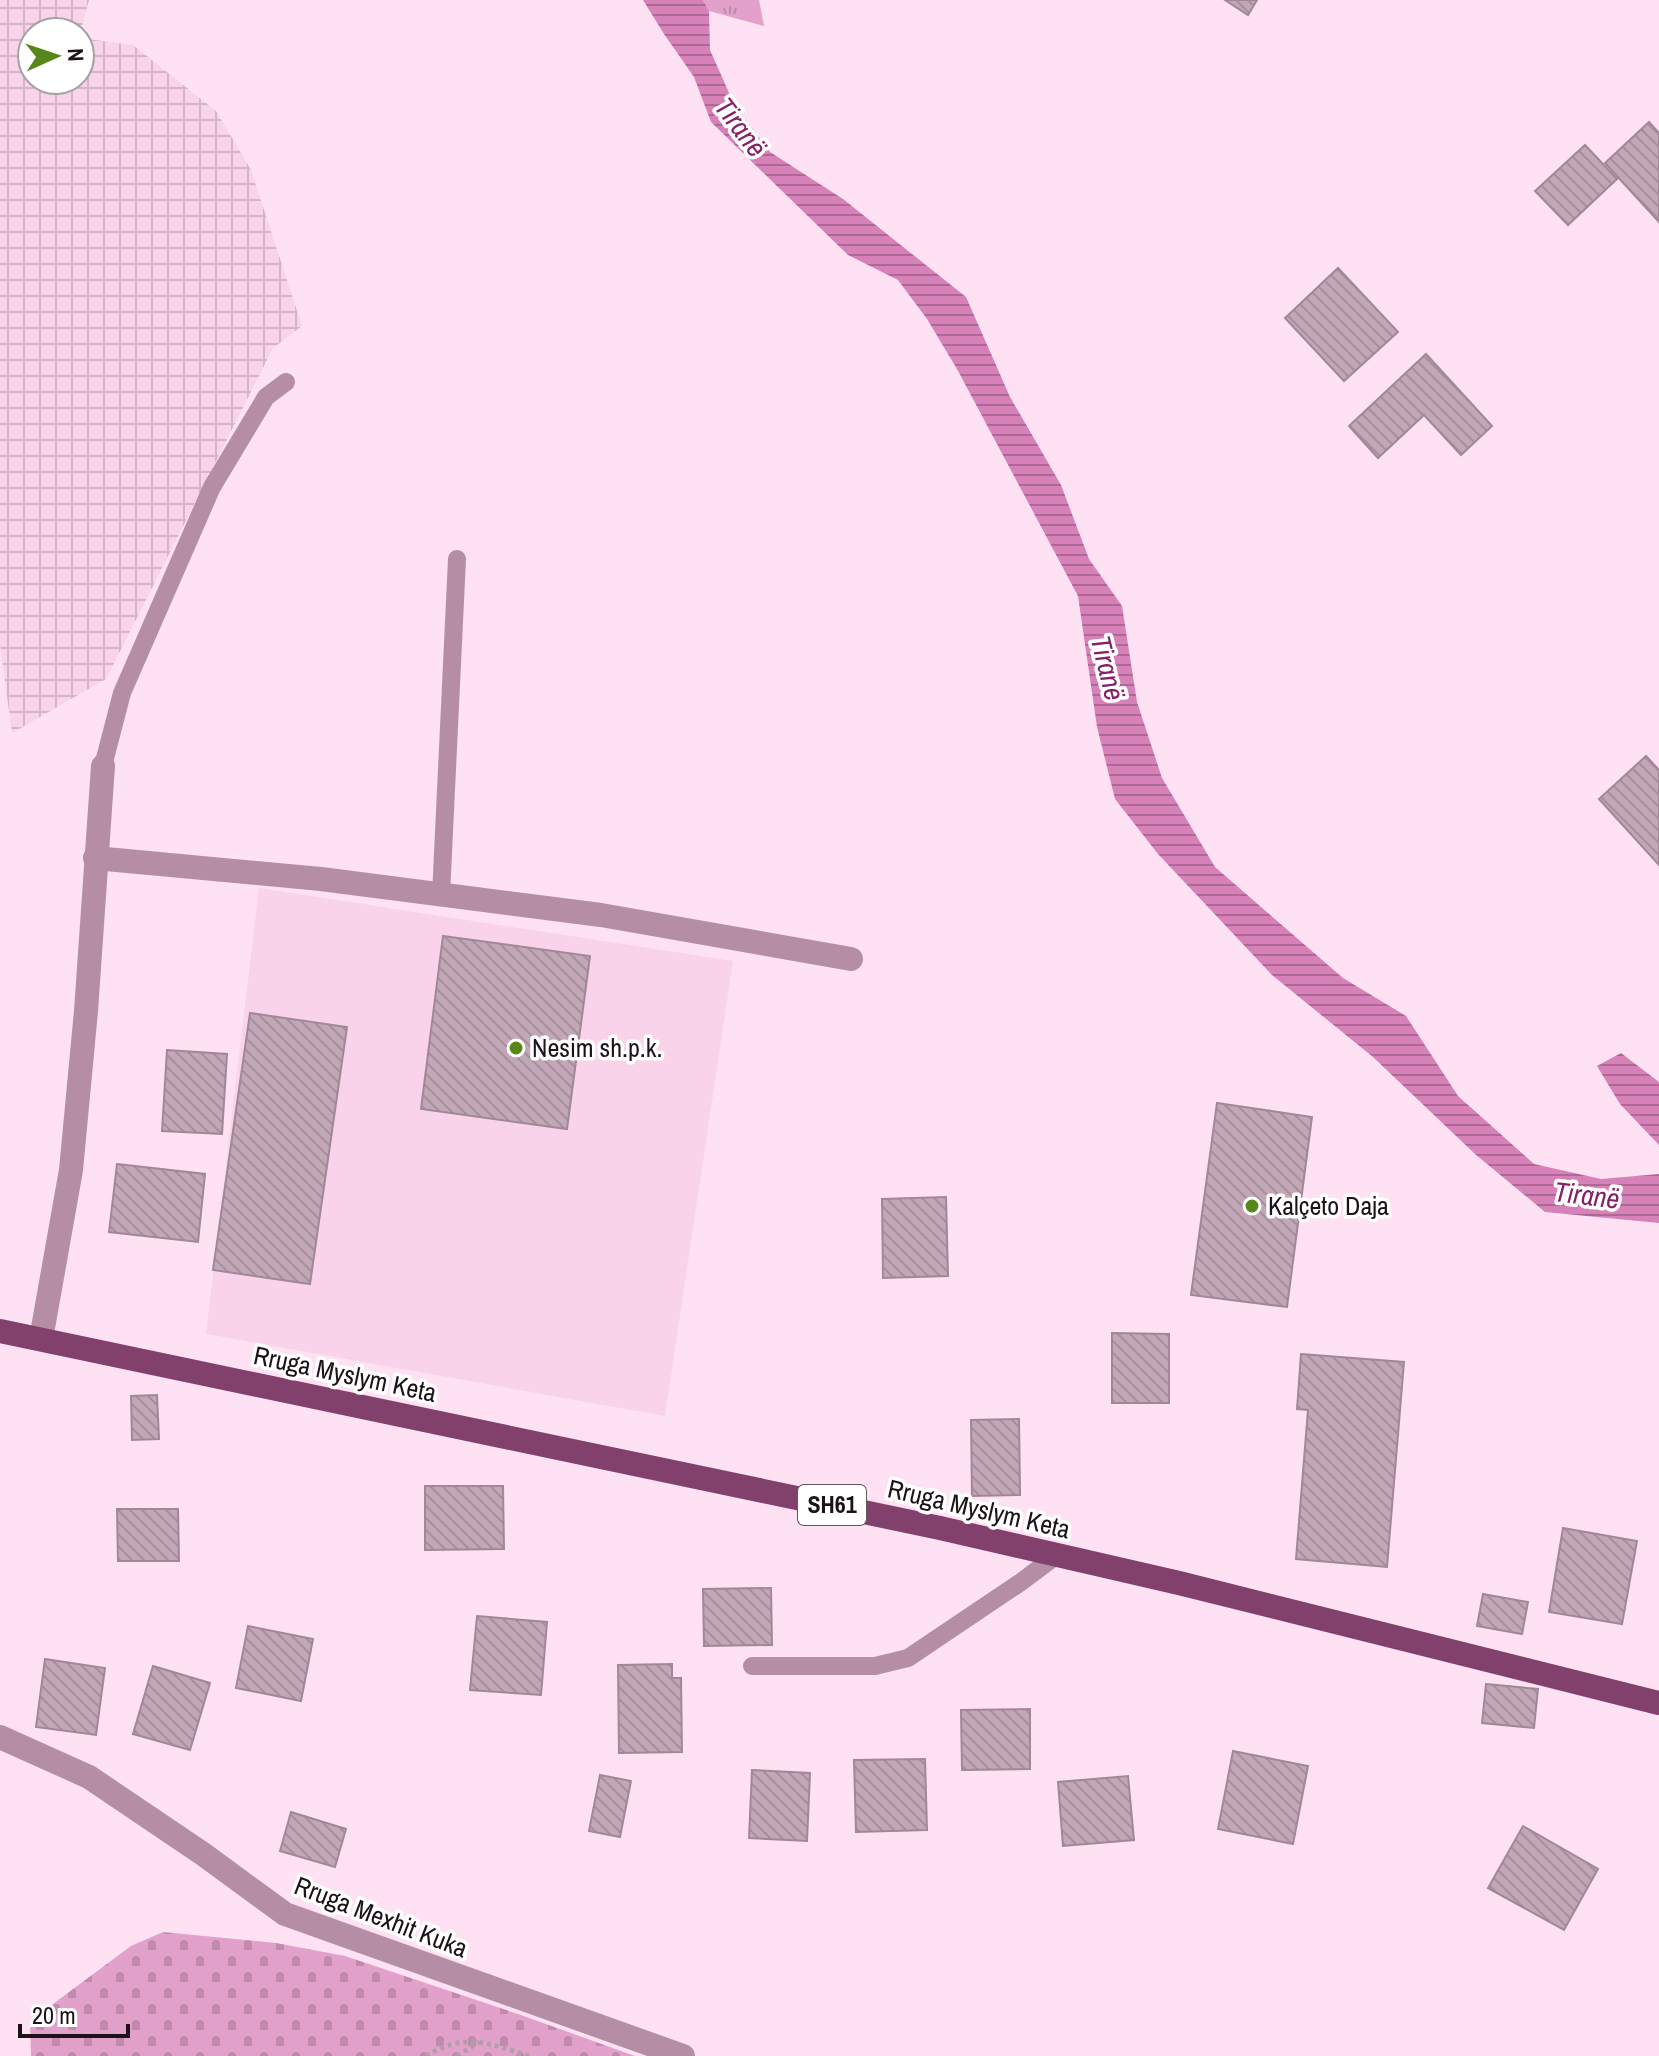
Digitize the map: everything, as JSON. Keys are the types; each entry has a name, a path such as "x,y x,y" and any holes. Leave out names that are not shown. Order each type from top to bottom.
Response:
{"main road":[{"name":"Rruga Myslym Keta","path":"0,1331 940,1528 1659,1703"}],"street":[{"path":"41,1339 71,1170 103,766"},
{"path":"95,858 321,879 601,915 851,959"},
{"name":"Rruga Mexhit Kuka","path":"0,1737 89,1777 285,1914 683,2056"}],"lane":[{"path":"103,766 122,693 212,487 266,397 286,382"},
{"path":"441,895 457,559"},
{"path":"752,1666 875,1666 908,1658 1057,1555"}],"path":[{"path":"426,2056 450,2043 467,2040 529,2056"},
{"path":"457,2056 480,2042"}],"shaded area":[{"path":"0,0 89,0 85,16 16,16 16,96 96,96 96,40 133,45 216,111 251,170 302,326 273,348 106,679 12,733 0,645"},
{"path":"259,888 733,961 665,1416 206,1334"}],"green space":[{"path":"703,0 759,0 764,26 709,11"},
{"path":"163,1932 276,1943 345,1956 635,2056 31,2056 30,2021 131,1946"}],"water":[{"name":"Tiranë","path":"643,0 703,0 709,11 710,50 734,104 770,152 843,199 966,297 1010,397 1061,485 1089,559 1122,606 1137,702 1162,778 1215,867 1343,978 1406,1016 1458,1096 1534,1164 1601,1179 1659,1174 1659,1223 1545,1212 1475,1154 1373,1057 1272,975 1158,854 1115,799 1097,727 1078,596 957,369 927,319 898,280 848,255 711,122 694,77"},
{"path":"1621,1053 1659,1082 1659,1145 1620,1104 1597,1066"}],"building":[{"path":"1225,0 1257,0 1248,15"},
{"path":"1649,122 1659,133 1659,222 1605,163"},
{"path":"1585,145 1617,179 1568,225 1535,191"},
{"path":"1338,268 1398,332 1344,381 1285,318"},
{"path":"1426,354 1492,426 1461,455 1424,415 1378,458 1349,426"},
{"path":"1646,756 1659,770 1659,865 1599,799"},
{"path":"443,936 590,956 567,1129 421,1109"},
{"path":"250,1013 347,1027 310,1284 213,1270"},
{"path":"167,1050 227,1054 222,1134 162,1131"},
{"name":"Kalçeto Daja","path":"1217,1103 1312,1117 1287,1307 1191,1295"},
{"path":"117,1164 205,1174 198,1242 109,1232"},
{"path":"946,1197 948,1276 883,1278 882,1199"},
{"path":"1112,1333 1169,1334 1169,1403 1112,1403"},
{"path":"1301,1354 1404,1362 1387,1567 1296,1559 1308,1410 1297,1409"},
{"path":"157,1395 159,1439 132,1440 131,1396"},
{"path":"1019,1419 1020,1495 972,1496 971,1420"},
{"path":"425,1486 503,1486 504,1549 425,1550"},
{"path":"117,1509 178,1509 179,1561 118,1561"},
{"path":"1563,1528 1637,1541 1622,1624 1549,1612"},
{"path":"771,1588 772,1645 704,1646 703,1589"},
{"path":"1483,1594 1528,1602 1522,1634 1477,1626"},
{"path":"477,1616 547,1622 541,1695 470,1690"},
{"path":"248,1626 313,1639 301,1701 236,1688"},
{"path":"45,1659 105,1668 96,1735 36,1727"},
{"path":"672,1664 672,1678 681,1678 682,1752 619,1753 618,1665"},
{"path":"153,1666 210,1683 190,1750 133,1734"},
{"path":"1486,1684 1538,1689 1534,1728 1482,1723"},
{"path":"1030,1709 1030,1769 962,1770 961,1710"},
{"path":"1233,1751 1308,1766 1293,1844 1218,1829"},
{"path":"925,1759 927,1830 856,1832 854,1760"},
{"path":"752,1770 810,1773 807,1841 749,1838"},
{"path":"600,1775 631,1781 620,1837 589,1831"},
{"path":"1128,1776 1134,1840 1063,1846 1058,1782"},
{"path":"291,1812 346,1829 335,1867 280,1851"},
{"path":"1523,1826 1598,1869 1564,1930 1488,1888"}],"place":[{"name":"Nesim sh.p.k.","path":"516,1048"},
{"name":"Kalçeto Daja","path":"1252,1206"}]}
